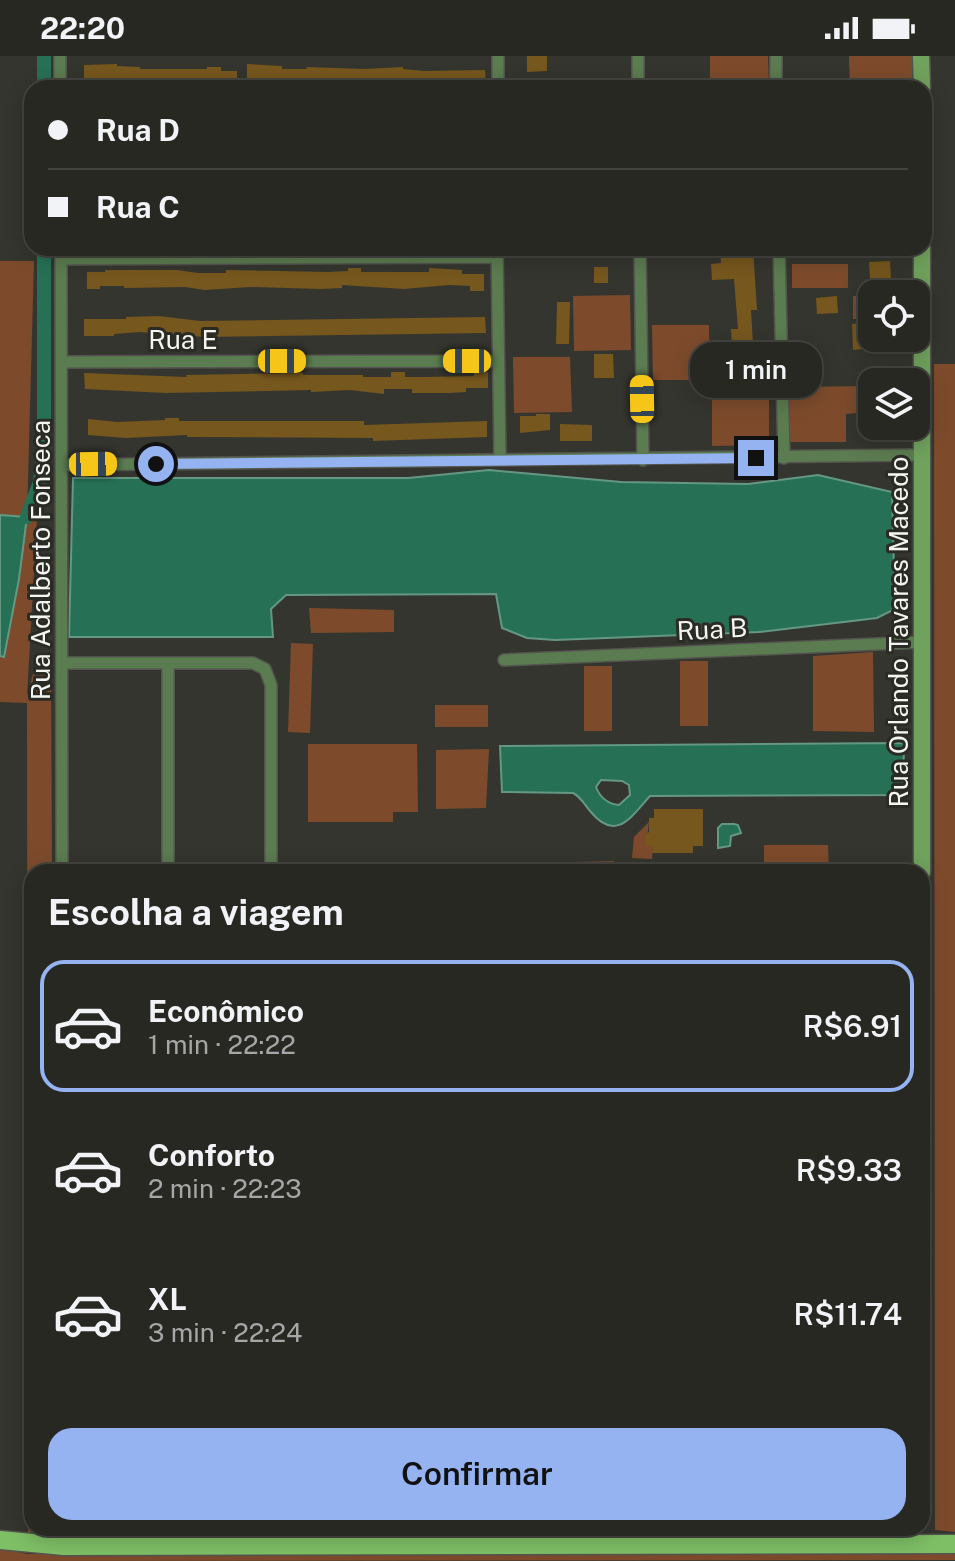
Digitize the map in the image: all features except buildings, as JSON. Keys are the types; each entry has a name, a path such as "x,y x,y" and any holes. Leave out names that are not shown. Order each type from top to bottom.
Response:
{"main road":[{"path":"0,1540 272,1537 522,1544 865,1544 920,1536 955,1544"}],"street":[{"path":"60,56 60,80"},
{"path":"498,56 498,80"},
{"path":"638,56 638,80"},
{"path":"776,56 776,80"},
{"path":"921,56 922,80"},
{"name":"Rua Adalberto Fonseca","path":"61,256 62,864"},
{"path":"497,256 500,459"},
{"path":"640,256 643,460"},
{"path":"779,256 784,458"},
{"name":"Rua Orlando Tavares Macedo","path":"922,256 922,864"},
{"name":"Rua E","path":"61,362 498,361"},
{"path":"62,465 922,455"},
{"name":"Rua B","path":"504,660 923,642"},
{"path":"62,663 253,663 265,669 271,685 271,864"},
{"path":"168,664 168,864"},
{"path":"522,1544 538,1536"},
{"path":"856,1536 865,1544"}],"shaded area":[{"path":"710,56 768,56 769,80 710,80"},
{"path":"849,56 912,56 912,80 850,80"},
{"path":"573,256 629,256 629,258"},
{"path":"0,261 34,261 27,517 0,515"},
{"path":"792,264 848,264 848,288 792,288"},
{"path":"630,295 631,350 574,351 573,296"},
{"path":"853,296 858,296 858,319 853,319"},
{"path":"652,325 709,325 710,380 653,380"},
{"path":"513,357 570,357 572,412 514,413"},
{"path":"934,364 955,364 955,1532 935,1530"},
{"path":"858,386 858,413 846,414 846,442 789,442 788,387"},
{"path":"712,390 769,390 769,445 712,446"},
{"path":"489,470 621,482 748,484 818,475 892,492 895,609 877,618 759,632 555,640 527,638 502,628 496,594 286,595 271,609 273,637 69,637 73,478 408,478"},
{"path":"0,515 27,517 4,657 0,656"},
{"path":"37,518 27,696 39,652 51,653 52,864 27,864 27,703 0,702 0,656 4,656 19,579 26,519"},
{"path":"309,608 394,610 394,632 311,633"},
{"path":"291,643 313,644 310,733 288,732"},
{"path":"873,652 874,732 813,731 813,656"},
{"path":"680,661 708,661 708,726 680,726"},
{"path":"584,666 612,666 612,731 584,731"},
{"path":"435,705 488,705 488,727 435,727"},
{"path":"904,743 903,795 650,796 630,818 615,826 599,820 573,793 502,792 500,746","holes":["601,780 622,781 629,785 630,795 619,805 605,799 596,787"]},
{"path":"308,744 417,744 418,812 393,812 393,822 308,822"},
{"path":"489,749 486,808 436,809 436,750"},
{"path":"649,822 646,846 653,846 652,859 632,858 634,837"},
{"path":"722,824 738,825 741,833 731,836 730,846 718,848 718,828"},
{"path":"764,845 828,845 829,864 764,864"},
{"path":"614,861 614,864 573,864"},
{"path":"0,1548 27,1554 955,1553 955,1560 0,1561"}],"waterway":[{"path":"44,56 44,80"},
{"path":"27,517 40,482 44,444 44,256"}],"route":[{"path":"156,464 756,458"}]}
